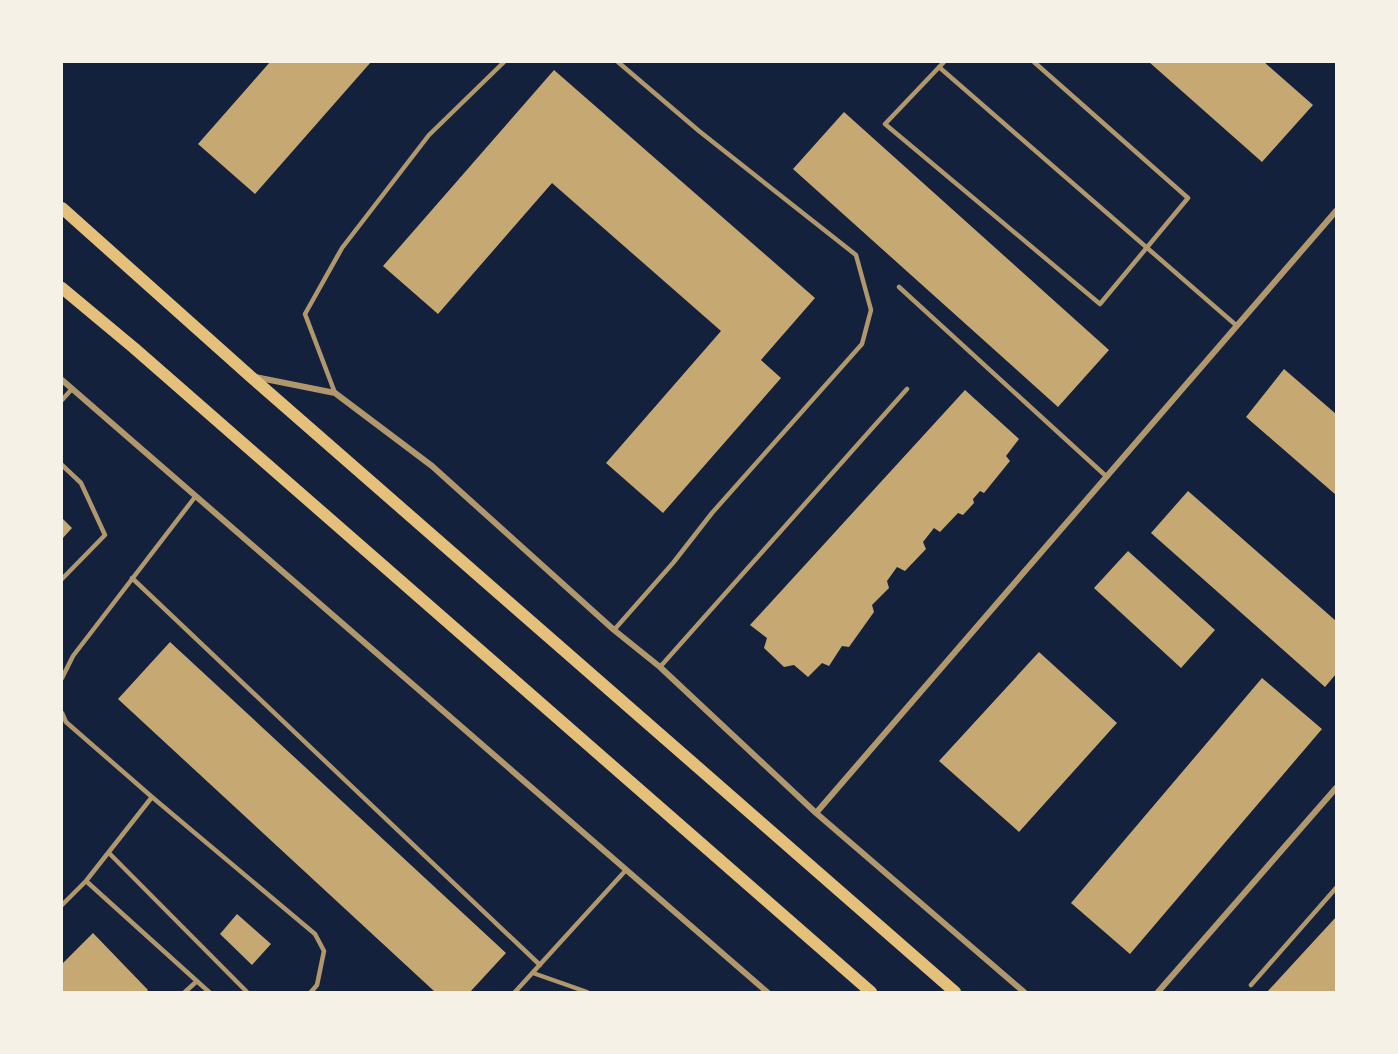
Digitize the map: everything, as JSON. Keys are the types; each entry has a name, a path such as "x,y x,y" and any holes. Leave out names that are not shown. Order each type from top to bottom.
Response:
{"main road":[{"path":"62,208 250,376 955,993"},
{"path":"62,288 152,364 870,993"}],"street":[{"path":"816,813 1336,211"},
{"path":"250,376 335,393 432,466 614,630 660,667 816,813 1023,993"},
{"path":"62,380 767,993"},
{"path":"1158,993 1336,788"}],"lane":[{"path":"335,393 305,314 342,248 429,135 504,62"},
{"path":"614,630 673,563 712,513 862,344 871,310 856,255 699,131 618,62"},
{"path":"944,62 885,124 1100,304 1188,198 1034,62"},
{"path":"939,67 1237,326"},
{"path":"899,287 1107,477"},
{"path":"660,667 907,389"},
{"path":"62,400 71,390"},
{"path":"62,465 81,483 105,535 62,579"},
{"path":"62,678 73,656 195,497"},
{"path":"132,578 540,965"},
{"path":"62,713 66,722 152,798 315,934 324,951 316,985 311,993"},
{"path":"62,905 86,881 152,798"},
{"path":"109,853 247,993"},
{"path":"515,993 626,870"},
{"path":"86,881 209,993"},
{"path":"1251,985 1336,888"},
{"path":"533,973 587,993"},
{"path":"185,993 197,981"}],"building":[{"path":"270,62 371,62 255,194 198,144"},
{"path":"1149,62 1264,62 1313,105 1262,162"},
{"path":"554,70 815,298 761,360 781,378 663,513 606,463 721,331 552,183 438,314 383,266"},
{"path":"844,112 1109,350 1058,407 793,169"},
{"path":"1284,369 1336,414 1336,495 1246,417"},
{"path":"965,390 1019,439 1006,456 1010,461 984,493 980,491 973,499 974,503 963,515 958,513 940,532 934,528 923,542 926,549 905,571 897,567 887,581 889,588 872,605 874,612 849,647 842,646 829,666 822,663 808,677 794,665 784,667 764,648 767,638 750,625"},
{"path":"1188,491 1336,621 1336,674 1325,687 1151,533"},
{"path":"62,518 72,528 62,539"},
{"path":"1128,551 1215,630 1181,668 1094,588"},
{"path":"170,642 506,953 470,992 435,992 118,699"},
{"path":"1039,652 1117,723 1019,832 939,761"},
{"path":"1262,678 1322,729 1130,954 1071,903"},
{"path":"237,914 271,944 252,965 220,934"},
{"path":"1336,917 1336,992 1267,992"},
{"path":"93,933 148,990 146,992 62,992 62,964"}]}
